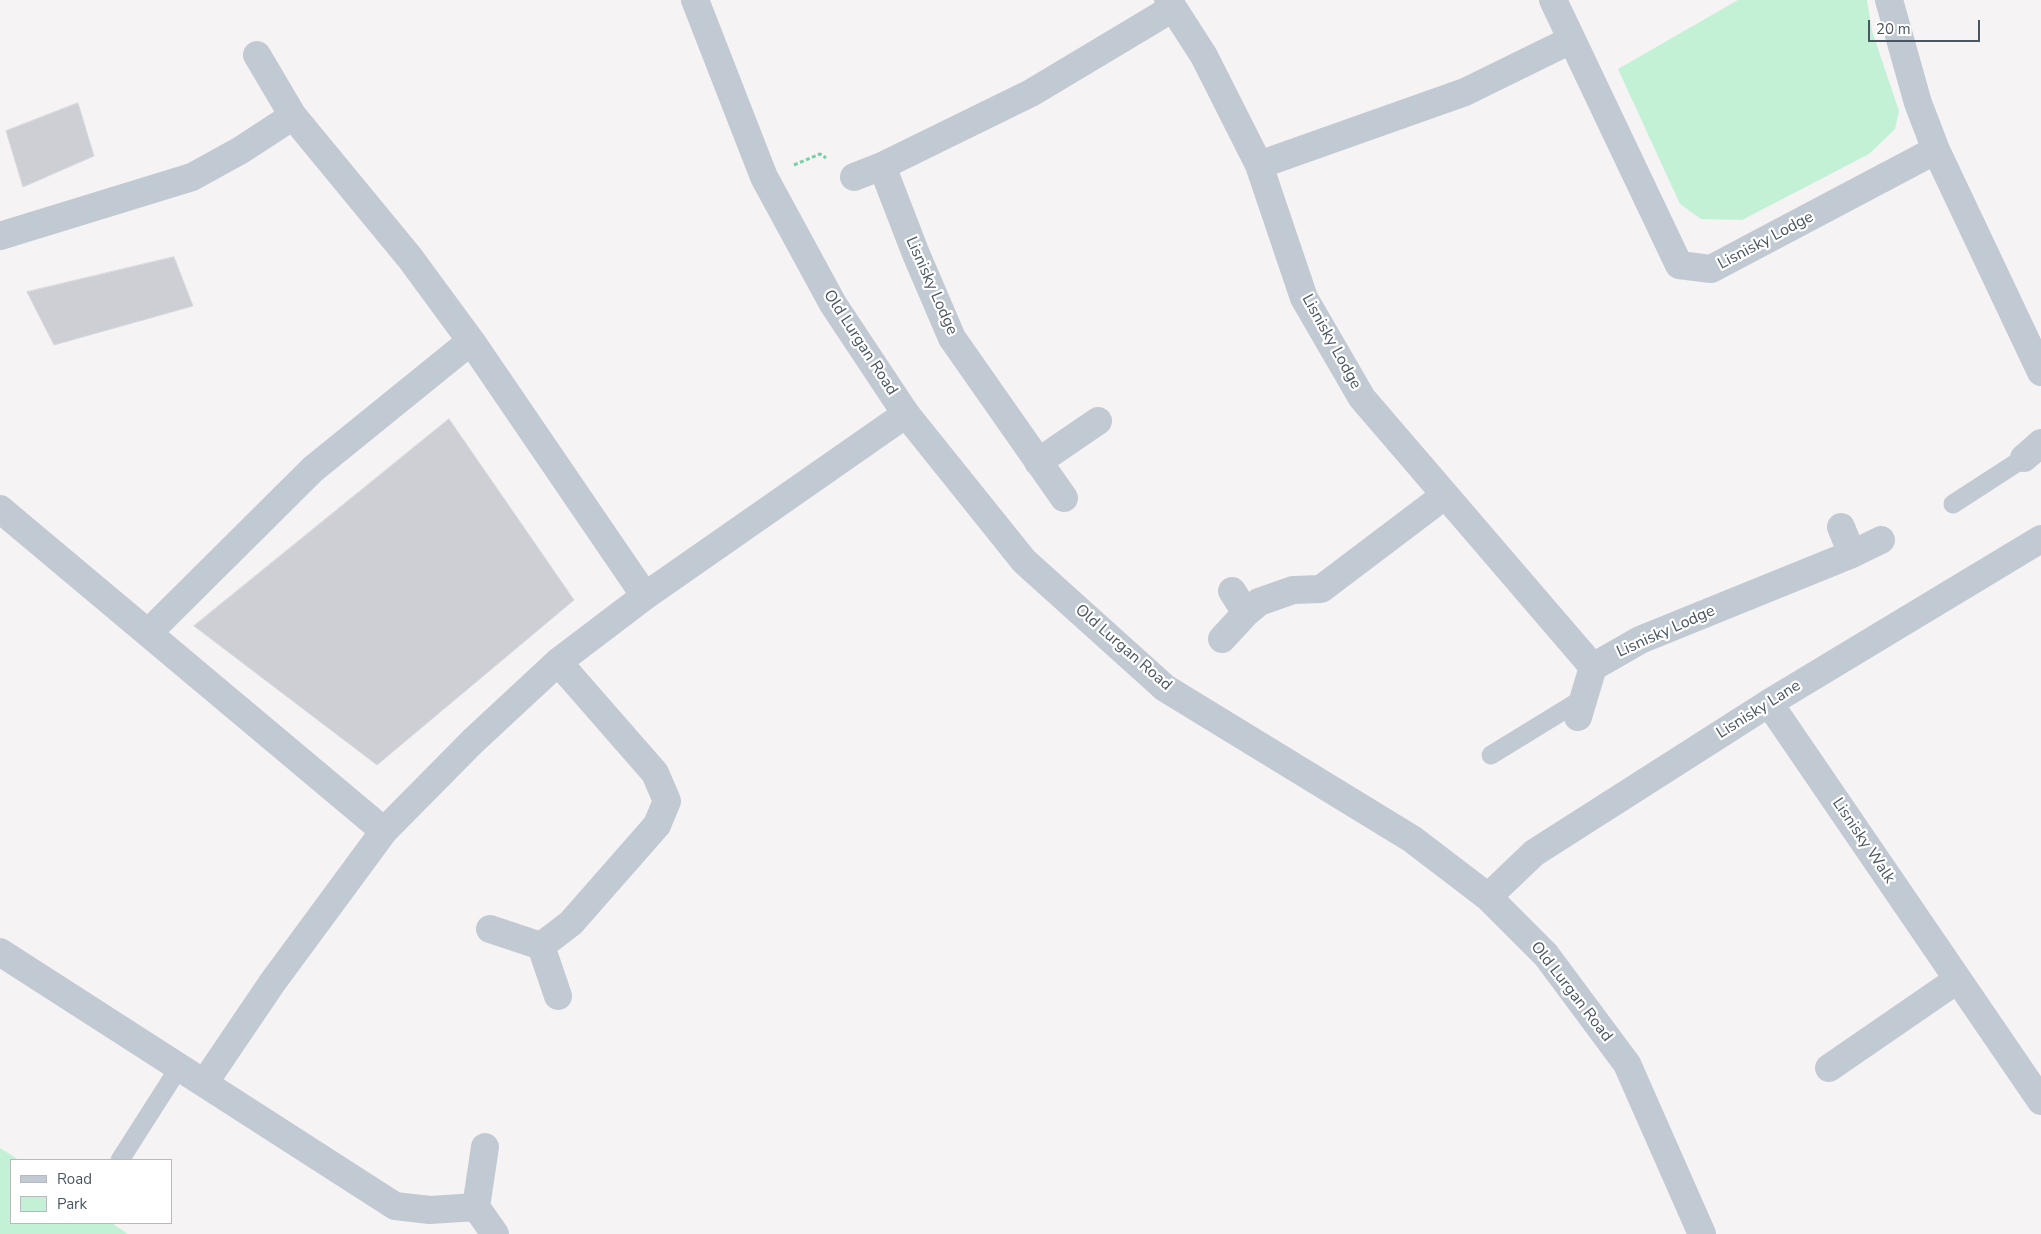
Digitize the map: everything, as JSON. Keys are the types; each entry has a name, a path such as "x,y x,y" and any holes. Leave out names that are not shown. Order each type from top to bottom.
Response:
{"street":[{"name":"Old Lurgan Road","path":"695,0 764,177 833,304 906,414 1024,561 1165,688 1412,839 1488,896 1546,955 1627,1064 1702,1234"},
{"name":"Lisnisky Lodge","path":"1553,0 1679,265 1712,269 1936,150"},
{"path":"1889,0 1918,103 1936,150 2041,372"},
{"name":"Lisnisky Lodge","path":"854,177 882,166 1031,93 1171,4 1204,56 1259,165 1304,298 1362,398 1593,668 1640,640 1852,554 1881,540"},
{"path":"1259,165 1465,92 1571,40"},
{"path":"257,55 293,116 410,258 471,341 645,596"},
{"path":"0,236 192,177 241,150 293,116"},
{"name":"Lisnisky Lodge","path":"882,166 916,254 952,338 1064,498"},
{"path":"148,633 313,469 471,341"},
{"path":"205,1082 272,983 384,831 473,741 558,662 645,596 906,414"},
{"path":"1038,462 1098,421"},
{"path":"1222,639 1258,602 1293,590 1321,589 1444,496"},
{"path":"0,509 384,831"},
{"path":"1842,527 1852,554"},
{"name":"Lisnisky Lane","path":"1488,896 1534,853 1769,703 2041,539"},
{"path":"1232,591 1246,614"},
{"path":"541,946 571,922 658,825 667,801 655,773 558,662"},
{"path":"1581,708 1593,668"},
{"name":"Lisnisky Walk","path":"1769,703 2041,1102"},
{"path":"490,929 541,946"},
{"path":"541,946 558,996"},
{"path":"0,952 205,1082 395,1206 430,1210 476,1207"},
{"path":"1829,1068 1957,980"},
{"path":"485,1148 476,1207 495,1234"}],"lane":[{"path":"1954,504 2032,450"},
{"path":"1491,755 1581,708"},
{"path":"121,1159 180,1066"}],"path":[{"path":"764,177 820,154 854,177"}],"green space":[{"path":"1738,0 1867,0 1872,31 1899,111 1895,129 1869,154 1742,220 1701,219 1680,204 1618,69"},
{"path":"0,1148 17,1159 10,1159 10,1224 113,1224 128,1234 0,1234"}],"building":[{"path":"78,103 94,156 23,187 6,131"},
{"path":"174,257 193,306 54,345 27,292"},
{"path":"449,419 574,600 377,765 194,626"}]}
